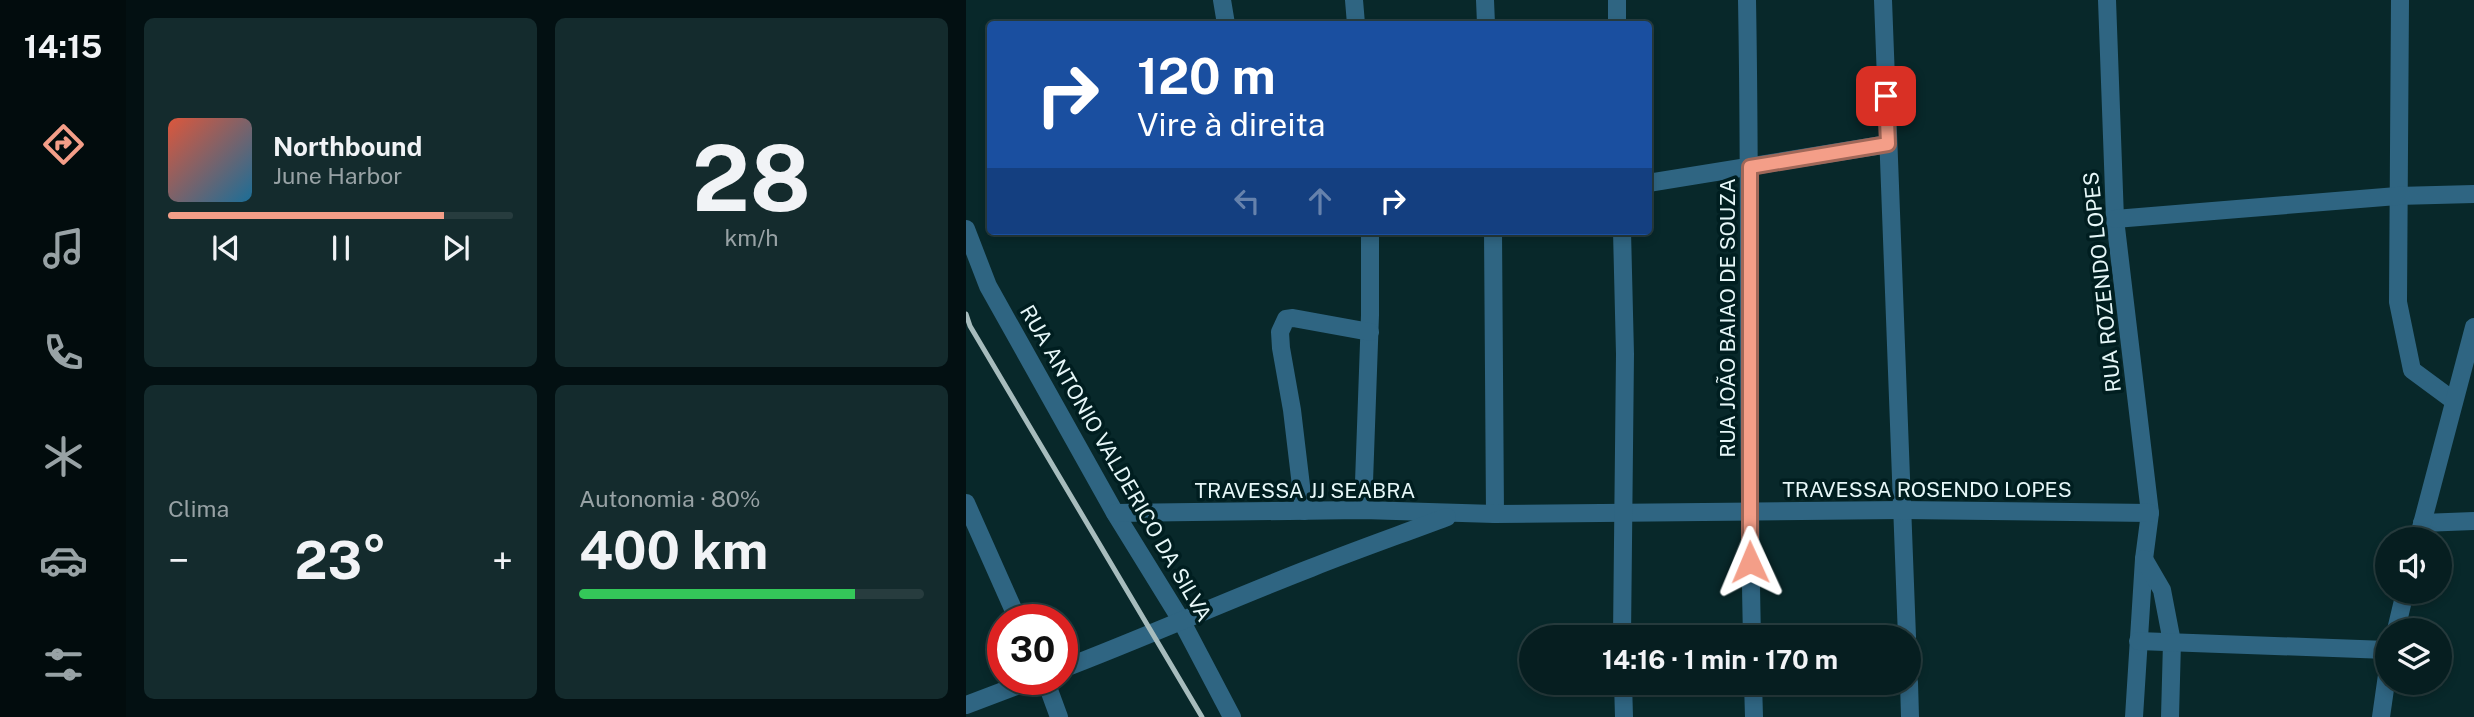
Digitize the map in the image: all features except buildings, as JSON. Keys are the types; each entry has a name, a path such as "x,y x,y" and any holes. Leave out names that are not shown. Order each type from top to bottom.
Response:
{"street":[{"path":"1222,0 1226,21"},
{"path":"1354,0 1356,21"},
{"path":"1485,0 1486,21"},
{"path":"1617,0 1617,21"},
{"name":"RUA JOÃO BAIAO DE SOUZA","path":"1747,0 1752,625"},
{"path":"1883,0 1906,625"},
{"name":"RUA ROZENDO LOPES","path":"2107,0 2115,219 2150,513 2144,559 2134,717"},
{"path":"2400,0 2398,302 2412,370 2454,401"},
{"path":"1652,182 1888,144"},
{"path":"2115,219 2397,196 2474,194"},
{"name":"RUA ANTONIO VALDERICO DA SILVA","path":"966,229 988,286 1115,513 1181,620 1232,717"},
{"path":"1363,510 1370,332 1370,235"},
{"path":"1493,235 1494,514"},
{"path":"1622,235 1625,354 1622,625"},
{"path":"1304,511 1292,410 1281,348 1281,325 1286,319 1293,318 1370,332"},
{"path":"2421,527 2473,338"},
{"path":"966,503 1011,604"},
{"name":"TRAVESSA JJ SEABRA","path":"1115,513 1363,510 1494,514"},
{"name":"TRAVESSA ROSENDO LOPES","path":"1494,514 1901,510 2150,513"},
{"path":"1078,662 1457,513"},
{"path":"2442,527 2474,521"},
{"path":"2144,559 2162,590 2172,642 2170,717"},
{"path":"2138,641 2375,650"},
{"path":"966,705 993,695"},
{"path":"1051,695 1059,717"},
{"path":"1623,695 1624,717"},
{"path":"1753,695 1754,717"},
{"path":"1909,695 1910,717"},
{"path":"2381,717 2384,695"}],"railway":[{"path":"966,314 970,326 1202,717"}],"route":[{"path":"1750,562 1750,167 1888,144 1886,96"}]}
